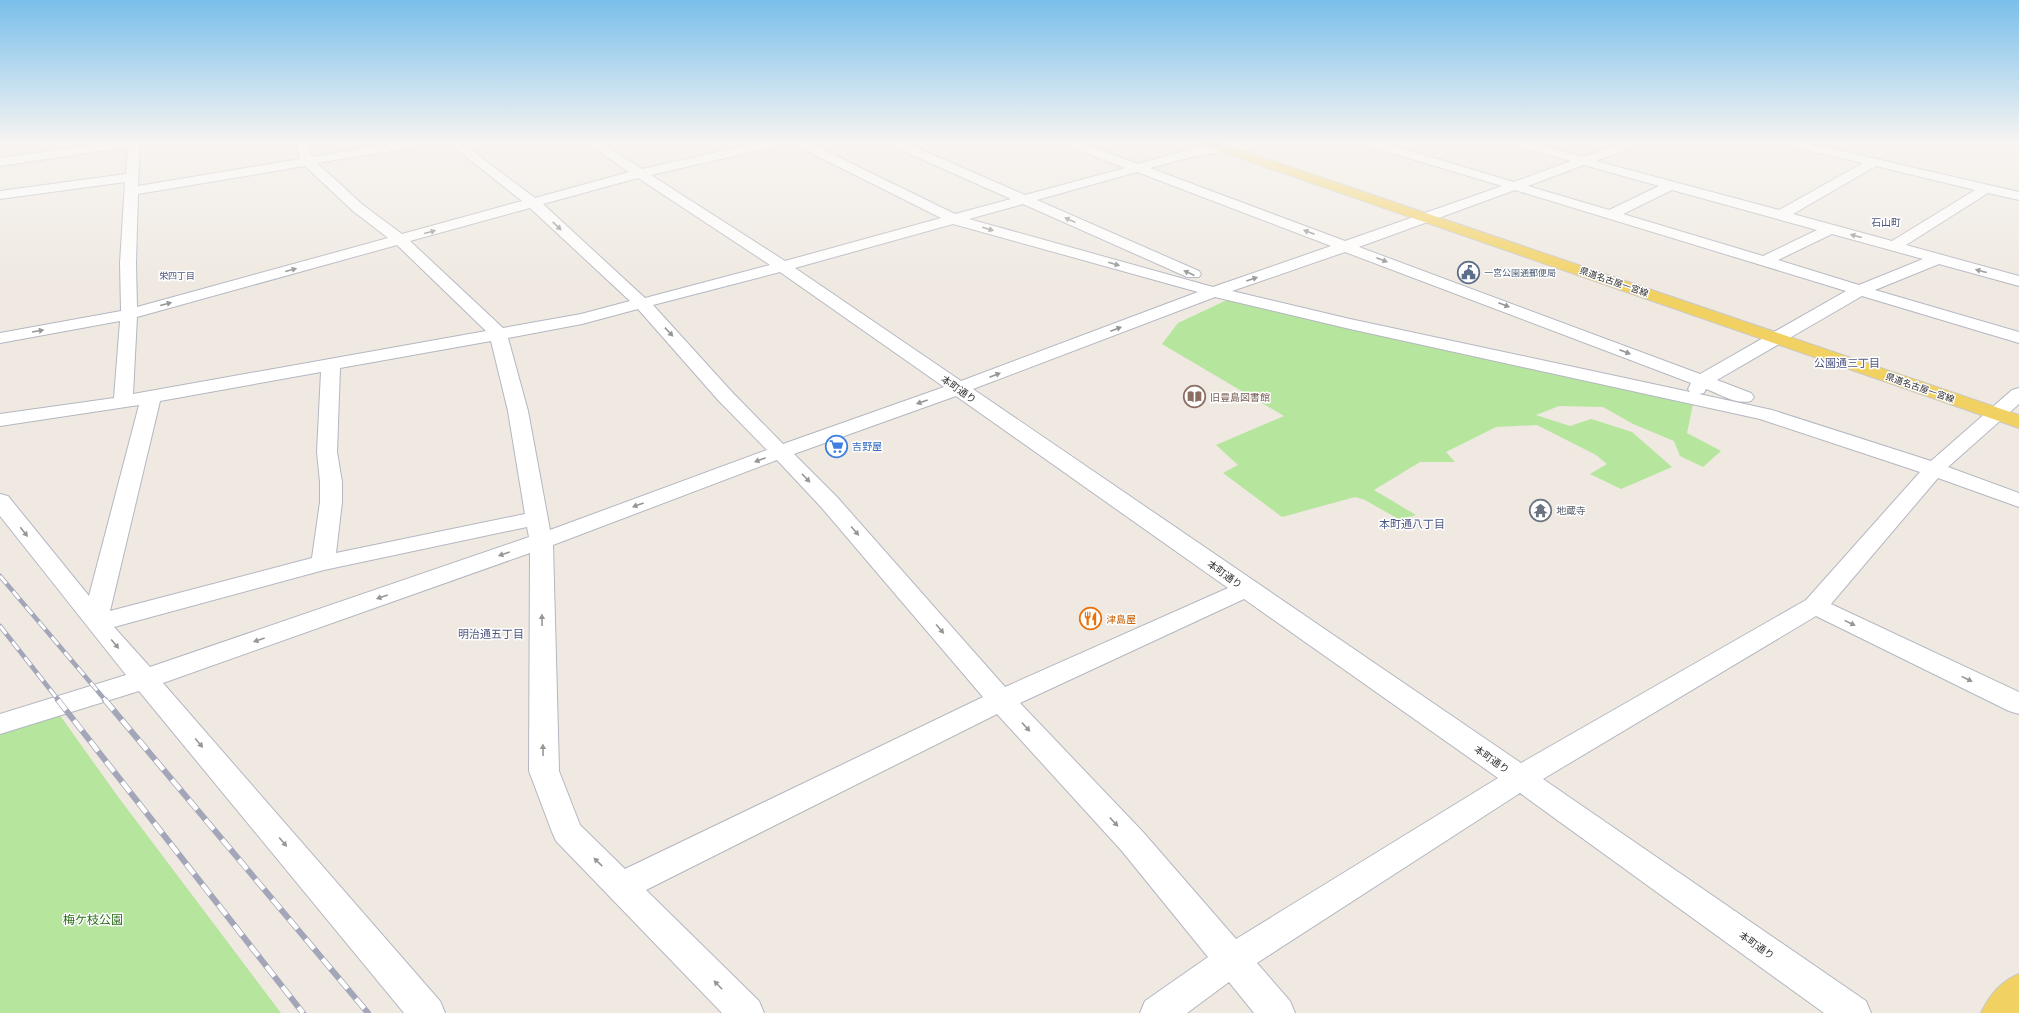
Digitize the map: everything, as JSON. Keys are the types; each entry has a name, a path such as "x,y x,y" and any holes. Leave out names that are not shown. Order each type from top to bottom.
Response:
{"main road":[{"name":"県道名古屋一宮線","path":"1347,190 2008,418"},
{"path":"1998,1013 2019,990"}],"street":[{"path":"0,195 57,190"},
{"path":"123,402 129,314 128,263 132,190"},
{"path":"341,190 358,208 400,240 498,333 518,411 539,530 544,771 567,832 746,1013"},
{"path":"516,190 533,203 642,304 695,359 725,396 829,502 1001,700 1132,841 1233,959 1276,1013"},
{"path":"0,338 129,314 579,190"},
{"name":"本町通り","path":"668,190 782,266 1520,778 1853,1013"},
{"path":"896,190 953,219 1350,324 1765,414 1934,469"},
{"path":"1002,190 1219,290"},
{"path":"0,420 123,402 582,319 782,266 1055,190"},
{"path":"1197,190 2019,500"},
{"path":"0,724 145,680 539,530 780,452 958,388 1219,290 1502,190"},
{"path":"1528,190 2019,338"},
{"path":"1610,215 1661,190"},
{"path":"1691,190 1830,230 2019,281"},
{"path":"1781,215 1825,190"},
{"path":"1893,246 1983,190"},
{"path":"1996,190 2019,196"},
{"path":"1764,261 1830,230"},
{"path":"1692,397 1702,381 1860,290 1937,259"},
{"path":"323,563 331,502 331,482 327,452 330,364"},
{"path":"1158,1013 1233,959 1520,778 1815,606 1934,469 2008,418 2019,394"},
{"path":"96,622 151,397"},
{"path":"0,501 96,622 427,1013"},
{"path":"96,622 323,563 539,530"},
{"path":"622,886 1001,700 1246,589"},
{"path":"1815,606 2019,704"}],"green space":[{"path":"1227,300 1693,404 1687,433 1721,451 1703,467 1680,456 1674,441 1633,424 1603,407 1559,406 1536,415 1570,426 1591,419 1632,432 1672,467 1621,489 1590,474 1607,464 1596,455 1537,425 1496,427 1446,452 1455,462 1420,462 1374,490 1416,515 1400,520 1365,500 1355,497 1282,517 1223,473 1238,465 1216,445 1284,416 1162,344 1178,323"},
{"name":"梅ケ枝公園","path":"59,714 119,798 281,1013 0,1013 0,731"}],"railway":[{"path":"0,576 106,701"},
{"path":"0,626 59,701"},
{"path":"58,700 303,1013"},
{"path":"105,700 368,1013"}],"place":[{"name":"一宮公園通郵便局","path":"1469,273"},
{"name":"旧豊島図書館","path":"1195,397"},
{"name":"吉野屋","path":"837,446"},
{"name":"地蔵寺","path":"1541,510"},
{"name":"津島屋","path":"1091,619"}],"district":[{"name":"石山町","path":"1886,222"},
{"name":"栄四丁目","path":"177,276"},
{"name":"公園通三丁目","path":"1847,363"},
{"name":"本町通八丁目","path":"1412,524"},
{"name":"明治通五丁目","path":"491,634"}]}
